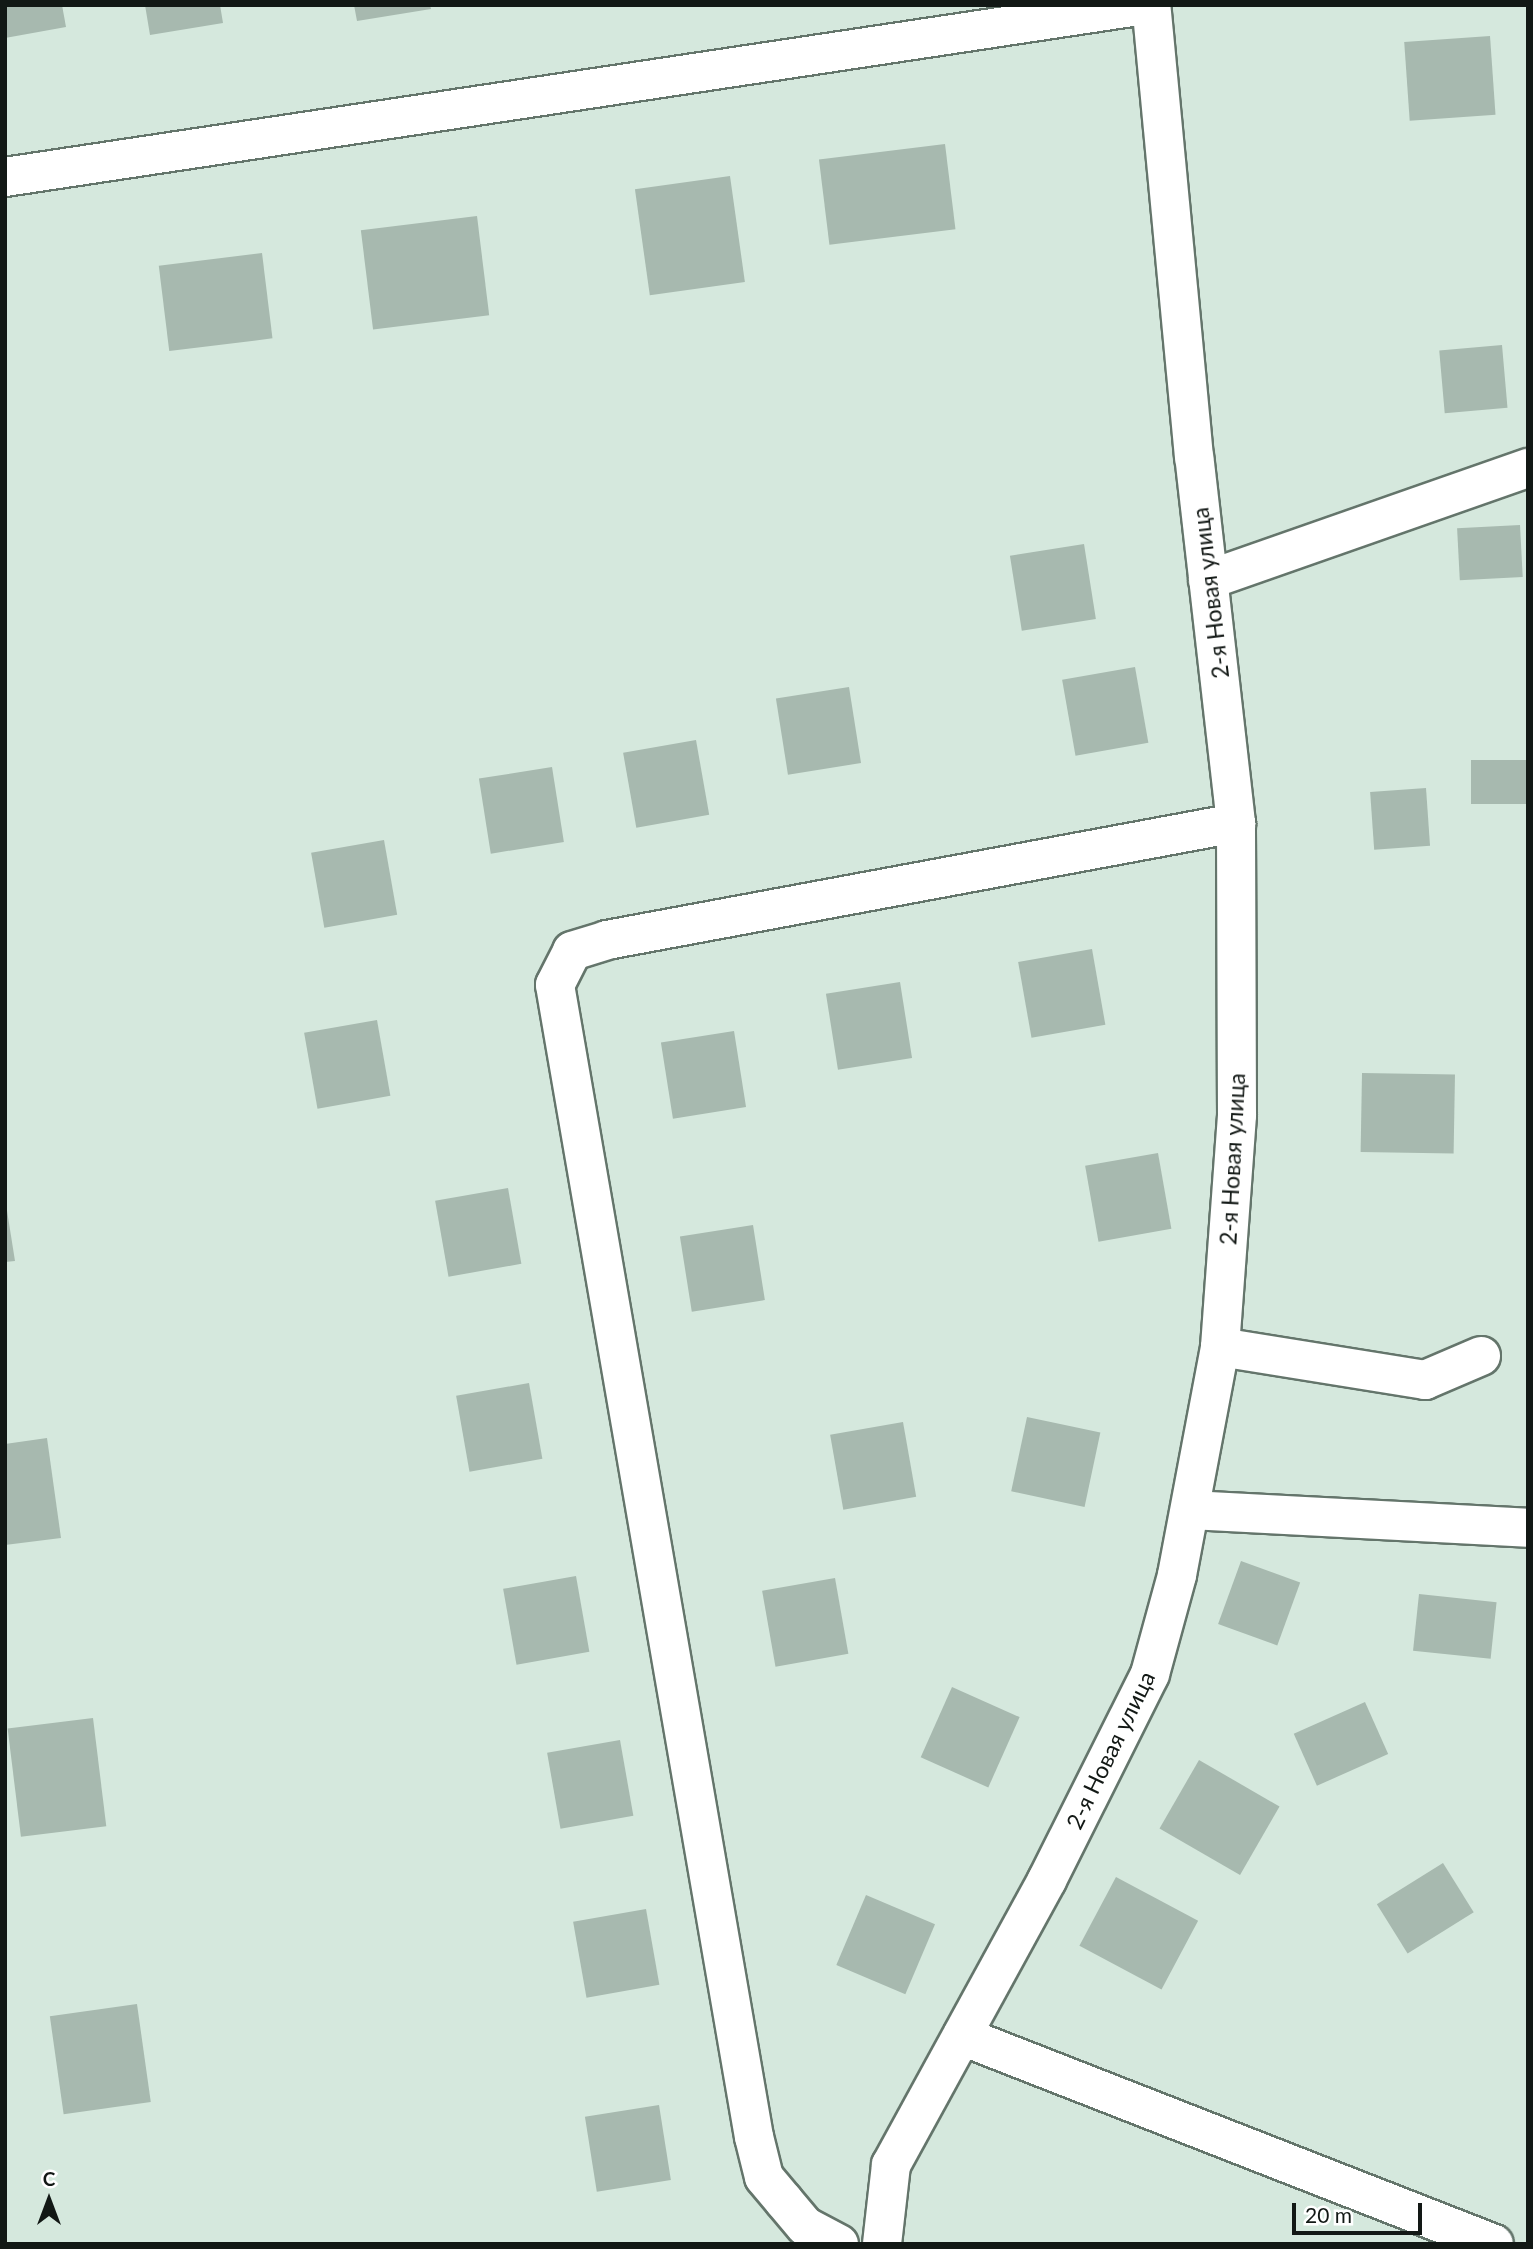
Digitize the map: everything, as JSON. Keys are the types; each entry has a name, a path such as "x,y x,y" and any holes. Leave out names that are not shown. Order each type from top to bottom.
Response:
{"street":[{"path":"5,177 1144,5"},
{"name":"2-я Новая улица","path":"882,2244 891,2165 1047,1880 1150,1674 1190,1510 1220,1347 1237,1115 1236,823 1208,580 1151,5"},
{"path":"1208,580 1528,468"},
{"path":"833,2243 805,2226 764,2177 754,2137 555,985 572,951 607,940 1236,823"},
{"path":"1220,1347 1425,1380 1481,1356"},
{"path":"1190,1510 1528,1528"},
{"path":"962,2036 1494,2244"}],"building":[{"path":"5,5 62,5 66,27 5,38"},
{"path":"145,5 220,5 223,23 150,35"},
{"path":"354,5 430,5 431,9 357,21"},
{"path":"1490,36 1496,115 1410,121 1404,42"},
{"path":"945,144 955,229 829,245 819,159"},
{"path":"730,176 745,282 650,295 635,189"},
{"path":"477,216 489,315 373,330 361,230"},
{"path":"262,253 272,338 169,351 159,266"},
{"path":"1502,345 1507,408 1445,413 1439,350"},
{"path":"1520,525 1523,577 1460,580 1457,528"},
{"path":"1084,544 1096,619 1022,631 1010,556"},
{"path":"1135,667 1148,743 1075,756 1062,680"},
{"path":"849,687 861,763 788,775 776,699"},
{"path":"696,740 709,815 636,828 623,753"},
{"path":"1471,760 1528,760 1528,804 1471,804"},
{"path":"552,767 564,842 491,854 479,779"},
{"path":"1426,788 1430,846 1374,850 1370,792"},
{"path":"384,840 397,915 324,928 311,853"},
{"path":"1092,949 1105,1025 1032,1038 1018,962"},
{"path":"900,982 912,1058 838,1070 826,994"},
{"path":"377,1020 390,1096 317,1109 304,1033"},
{"path":"734,1031 746,1107 673,1119 661,1043"},
{"path":"1362,1073 1455,1075 1454,1154 1361,1152"},
{"path":"1158,1153 1171,1229 1098,1242 1085,1166"},
{"path":"508,1188 521,1264 448,1277 435,1201"},
{"path":"5,1198 15,1261 5,1262"},
{"path":"753,1225 765,1300 692,1312 680,1237"},
{"path":"529,1383 542,1459 469,1472 456,1396"},
{"path":"1027,1417 1100,1433 1085,1507 1011,1491"},
{"path":"903,1422 916,1497 843,1510 830,1435"},
{"path":"47,1438 61,1538 5,1545 5,1444"},
{"path":"1241,1561 1300,1583 1277,1646 1218,1624"},
{"path":"576,1576 589,1652 516,1665 503,1589"},
{"path":"835,1578 848,1654 775,1667 762,1591"},
{"path":"1419,1594 1497,1602 1491,1659 1413,1651"},
{"path":"952,1687 1020,1717 988,1787 921,1757"},
{"path":"1365,1702 1388,1754 1317,1786 1294,1734"},
{"path":"93,1718 106,1826 21,1837 8,1728"},
{"path":"620,1740 633,1816 560,1829 547,1753"},
{"path":"1199,1760 1280,1806 1240,1875 1160,1828"},
{"path":"1443,1863 1474,1912 1408,1954 1377,1904"},
{"path":"1116,1877 1198,1921 1161,1990 1079,1946"},
{"path":"866,1895 935,1924 905,1994 836,1965"},
{"path":"646,1909 659,1985 586,1998 573,1922"},
{"path":"137,2004 151,2102 64,2114 50,2016"},
{"path":"659,2105 671,2180 597,2192 585,2117"}]}
